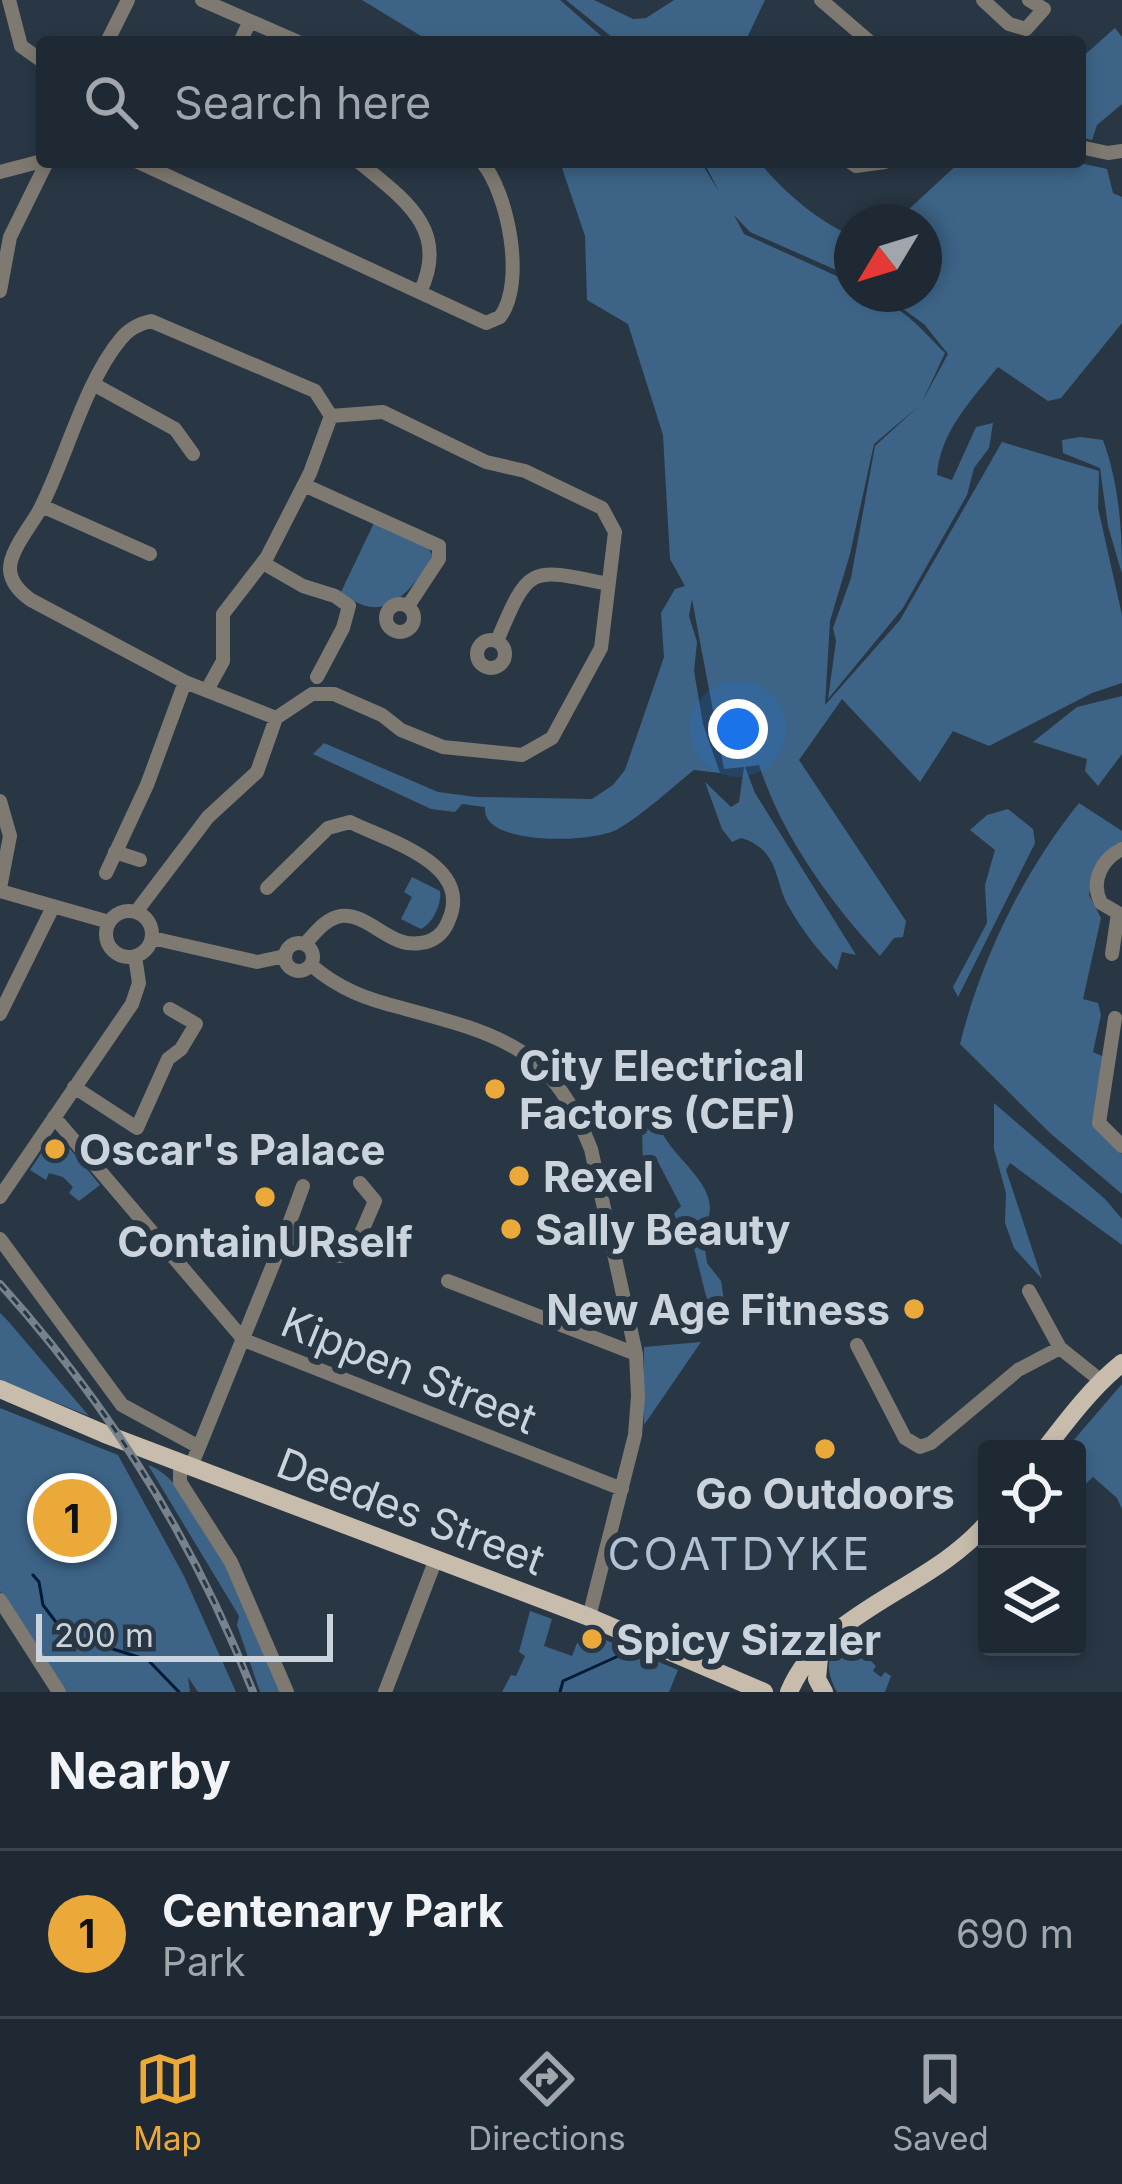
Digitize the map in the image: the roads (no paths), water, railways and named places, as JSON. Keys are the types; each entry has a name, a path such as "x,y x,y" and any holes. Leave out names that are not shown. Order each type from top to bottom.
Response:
{"main road":[{"path":"1053,1440 1100,1380 1122,1363"},
{"name":"Deedes Street","path":"0,1389 742,1681"},
{"path":"792,1686 804,1662 822,1643 956,1556 978,1533"},
{"path":"820,1686 817,1655 822,1643"},
{"path":"742,1681 792,1686 806,1676 820,1686"},
{"path":"742,1681 764,1692"}],"street":[{"path":"9,0 21,46 36,57"},
{"path":"110,36 128,0"},
{"path":"202,0 284,36"},
{"path":"821,0 863,36"},
{"path":"983,0 1009,24 1026,29 1044,9 1029,0"},
{"path":"243,36 250,21"},
{"path":"1086,148 1122,151"},
{"path":"0,172 36,164"},
{"path":"0,291 10,237 42,168"},
{"path":"151,168 479,321 494,322 507,309 511,295 510,244 503,200 485,168"},
{"path":"173,178 178,168"},
{"path":"366,168 411,206 424,228 432,259 420,292"},
{"path":"276,718 185,682 21,593 10,571 94,385 118,341 136,324 151,321 315,391 331,416"},
{"path":"94,385 176,429 193,454"},
{"path":"136,912 208,817 257,772 276,718 312,694 334,694 443,747 522,754 552,738 601,648 615,532 602,508 525,471 486,462 383,412 331,416"},
{"path":"207,690 223,661 224,614 263,563 304,485 331,416"},
{"path":"304,485 439,546 439,560 408,606"},
{"path":"41,506 150,554"},
{"path":"263,563 349,607 317,677"},
{"path":"496,641 518,591 536,575 554,573 608,584"},
{"path":"106,873 147,785 185,682"},
{"path":"0,801 10,836 0,890 109,922"},
{"path":"152,938 257,962 285,956 291,946 305,944 326,922 340,916 355,918 404,943 433,940 443,932 453,910 452,884 434,864 350,822 328,828 267,888"},
{"path":"1112,954 1118,913 1101,903 1096,886 1101,868 1122,849"},
{"path":"115,852 140,860"},
{"path":"0,1014 52,908"},
{"path":"120,912 136,912 150,925 152,938 146,950 135,956 119,955 108,945 109,922 120,912"},
{"path":"305,944 312,952 310,965"},
{"path":"0,1197 132,1004 139,983 135,956"},
{"path":"285,956 288,966 296,970 310,965"},
{"path":"310,965 357,996 472,1028 517,1047 557,1083 591,1149 636,1354 638,1415 589,1617"},
{"path":"74,1088 137,1128 168,1059 181,1049 196,1024 170,1009"},
{"path":"1115,1018 1099,1123 1122,1147"},
{"name":"Kippen Street","path":"54,1118 244,1340 622,1489"},
{"path":"285,1235 338,1256 352,1254 375,1201 360,1184"},
{"path":"287,1692 231,1562 180,1483 180,1462 200,1447 303,1186"},
{"path":"0,1239 122,1405 200,1447"},
{"path":"448,1281 636,1354"},
{"path":"1029,1291 1060,1348 1100,1380"},
{"path":"856,1345 902,1432 910,1444 920,1447 932,1443 1018,1370 1060,1348"},
{"path":"385,1692 436,1559"},
{"path":"0,1600 58,1692"}],"waterway":[{"path":"33,1575 43,1605 65,1634 148,1660 179,1692"},
{"path":"560,1692 563,1681 625,1653"}],"railway":[{"path":"0,1284 77,1377 145,1476 204,1581 253,1692"}],"place":[{"name":"City Electrical Factors (CEF)","path":"495,1089"},
{"name":"Oscar's Palace","path":"55,1149"},
{"name":"Rexel","path":"519,1176"},
{"name":"ContainURself","path":"265,1197"},
{"name":"Sally Beauty","path":"511,1229"},
{"name":"New Age Fitness","path":"914,1309"},
{"name":"Go Outdoors","path":"825,1449"},
{"name":"Centenary Park","path":"72,1518"},
{"name":"Spicy Sizzler","path":"592,1639"}],"district":[{"name":"COATDYKE","path":"740,1553"}]}
